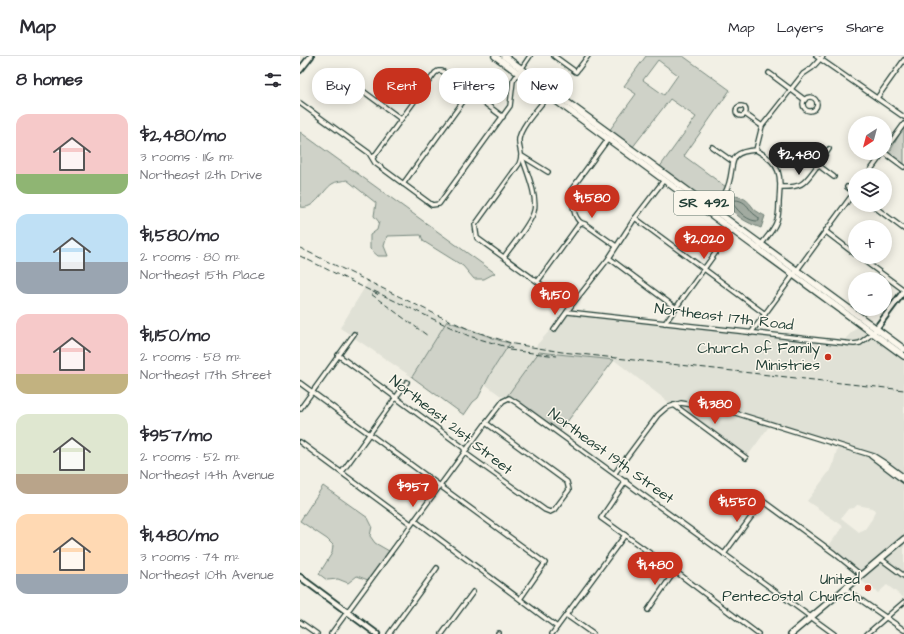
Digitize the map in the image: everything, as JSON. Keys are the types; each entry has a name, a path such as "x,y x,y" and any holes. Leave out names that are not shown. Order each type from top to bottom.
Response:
{"main road":[{"name":"SR 492","path":"496,56 517,69"},
{"name":"SR 492","path":"504,56 517,68"},
{"name":"SR 492","path":"565,104 795,272 874,331 904,356"},
{"name":"SR 492","path":"874,331 904,349"},
{"path":"791,634 904,539"}],"street":[{"path":"300,70 311,56"},
{"path":"521,68 530,56"},
{"path":"554,56 576,72 588,56"},
{"path":"816,56 821,58 904,117"},
{"path":"756,150 762,126 803,74 812,68 821,58"},
{"path":"877,98 904,60"},
{"path":"373,158 435,73 439,71"},
{"path":"769,73 805,100"},
{"path":"300,103 369,154 375,163 432,205 435,205 439,204 510,106 512,83 517,74"},
{"path":"365,92 401,119"},
{"path":"403,184 461,104"},
{"path":"486,104 503,116"},
{"path":"504,257 530,220 535,210 534,199 519,145 522,131 542,104"},
{"path":"745,114 762,126"},
{"path":"892,141 904,124"},
{"path":"610,136 571,190 576,219 616,246"},
{"path":"712,147 732,162"},
{"path":"713,212 726,194 730,182 732,162 737,154 744,151 756,150 768,157 776,166 780,176 778,216 776,224 759,246"},
{"path":"780,188 795,188 802,185 829,150"},
{"path":"522,156 548,172"},
{"path":"522,156 519,164 475,225 477,238 571,306"},
{"path":"892,158 904,167"},
{"path":"818,165 834,177"},
{"path":"554,330 609,258 635,218 666,178"},
{"path":"751,333 848,201"},
{"path":"881,212 904,229"},
{"path":"635,218 765,314"},
{"path":"538,281 580,223"},
{"path":"665,322 734,228"},
{"path":"825,231 848,249"},
{"path":"609,258 676,308"},
{"path":"868,264 904,291 874,331"},
{"name":"Northeast 17th Road","path":"568,312 854,344 860,343 874,331"},
{"path":"300,409 354,334"},
{"name":"Northeast 21st Street","path":"338,355 464,448 465,453 545,510 550,512 554,510 569,490 567,482 486,423"},
{"path":"342,472 407,382"},
{"path":"300,383 545,563 520,599"},
{"name":"Northeast 19th Street","path":"486,423 503,401 509,398 615,473 834,634"},
{"path":"615,473 658,415 666,408 674,404 688,403 729,411 870,455 897,474 904,481"},
{"path":"674,404 746,458"},
{"path":"331,634 486,423"},
{"path":"300,442 411,524"},
{"path":"897,474 904,477"},
{"path":"626,481 601,518 675,571 758,634"},
{"path":"724,554 762,501 862,575"},
{"path":"414,520 557,627"},
{"path":"552,634 625,535"},
{"path":"881,559 904,576"},
{"path":"388,634 437,568"},
{"path":"648,610 675,571"},
{"path":"300,577 377,634"},
{"path":"845,589 904,630"},
{"path":"442,634 473,592"},
{"path":"867,634 904,602"},
{"path":"566,615 593,634"},
{"path":"300,622 317,634"}],"shaded area":[{"path":"646,56 683,56 730,90 684,156 726,187 723,195 714,208 659,168 696,117 670,99 632,148 609,131 636,94 624,86","holes":["658,60 678,75 664,95 643,80"]},
{"path":"904,126 904,166 892,158 892,148"},
{"path":"300,132 495,273 484,279 474,279 463,266 423,241 421,235 387,236 384,246 388,256 378,256 370,249 370,235 377,230 379,222 374,216 376,203 347,180 334,183 328,187 310,206 300,207"},
{"path":"368,282 447,321 412,377 353,337 356,334 354,332 351,335 340,328"},
{"path":"569,313 839,344 861,344 872,335 904,358 904,475 874,454 750,415 730,409 688,402 680,401 671,404 614,360 540,352 507,396 501,396 485,384 510,343 534,348 562,317 552,331 554,332"},
{"path":"447,321 510,343 492,371 478,398 473,402 464,415 412,377"},
{"path":"859,325 870,333 860,341 843,341"},
{"path":"539,352 614,360 560,431 510,396 507,396"},
{"path":"680,404 729,412 770,425 747,457 678,405"},
{"path":"838,446 869,457 904,483 904,537 862,573 828,547 843,526 807,501 832,468","holes":["857,505 873,508 875,511 872,519 865,529 859,532 841,518 848,509 854,508"]},
{"path":"323,486 368,518 372,526 370,536 375,543 389,551 368,580 357,576 348,583 338,579 327,580 319,574 332,553 333,545 327,539 300,521"},
{"path":"904,541 904,574 883,559"},
{"path":"880,561 904,578 904,598 887,585 878,593 859,579"}],"water":[{"path":"732,196 745,199 755,210 765,216 761,228 740,218 732,210 728,200"}],"railway":[{"path":"300,248 437,315 471,330 514,344 562,352 904,390"},
{"path":"300,256 379,295"},
{"path":"374,291 469,336 514,349"},
{"path":"371,294 428,336"},
{"path":"509,350 557,356"}],"place":[{"name":"Church of Family Ministries","path":"828,357"},
{"name":"United Pentecostal Church","path":"868,588"}]}
